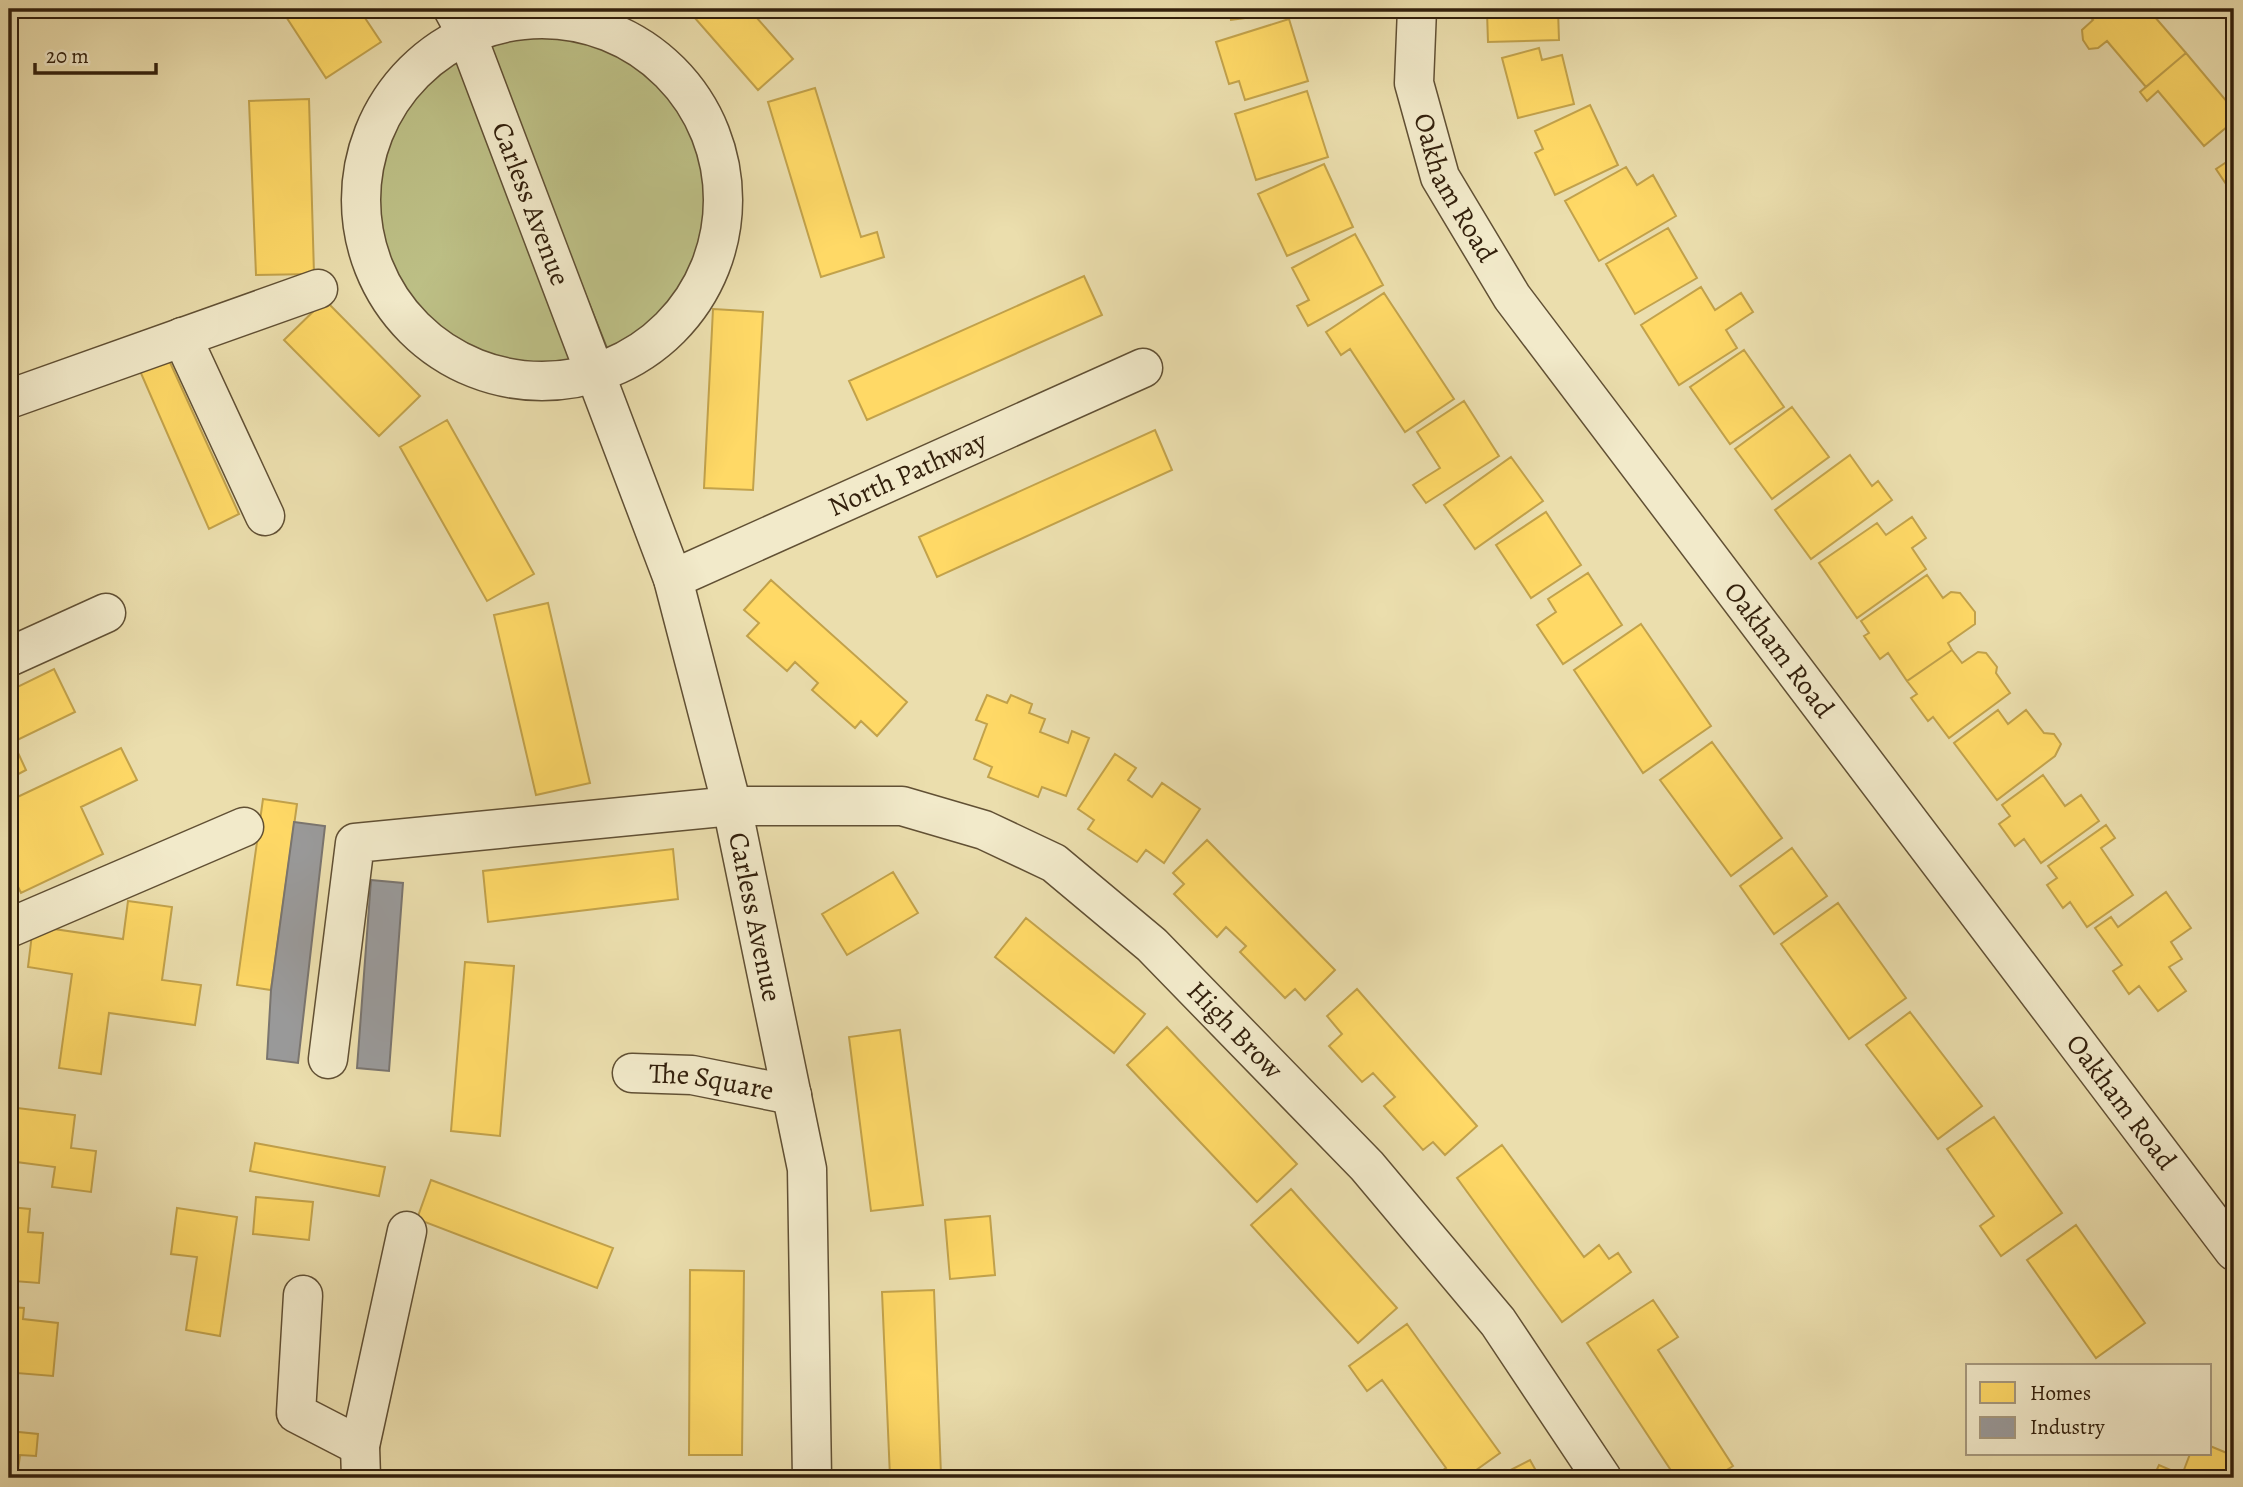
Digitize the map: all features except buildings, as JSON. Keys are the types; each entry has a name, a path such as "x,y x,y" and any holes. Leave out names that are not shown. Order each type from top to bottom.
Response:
{"street":[{"name":"Oakham Road","path":"1417,9 1414,83 1440,177 1512,297 2234,1251"},
{"path":"522,18 581,21 636,43 681,82 711,132 724,190 718,249 693,302 652,345 594,374 540,382 480,371 427,341 386,295 364,238 361,177 379,118 415,69 459,21 522,18"},
{"name":"Carless Avenue","path":"459,21 673,579 732,806 807,1169 812,1478"},
{"path":"9,398 318,289"},
{"path":"182,337 265,516"},
{"name":"North Pathway","path":"673,579 1143,368"},
{"path":"9,657 106,613"},
{"name":"High Brow","path":"328,1059 355,842 732,806 902,806 984,830 1054,863 1152,945 1367,1166 1498,1322 1602,1478"},
{"path":"9,928 244,827"},
{"name":"The Square","path":"632,1073 692,1075 792,1095"},
{"path":"303,1296 296,1413 360,1462 407,1231"}],"green space":[{"path":"535,31 608,47 631,59 657,79 677,103 692,131 702,162 706,194 704,226 697,257 684,286 660,315 609,353 484,41"},
{"path":"460,50 583,361 508,364 484,357 451,340 423,317 400,289 383,257 373,222 371,187 377,151 392,116 406,96"}]}
